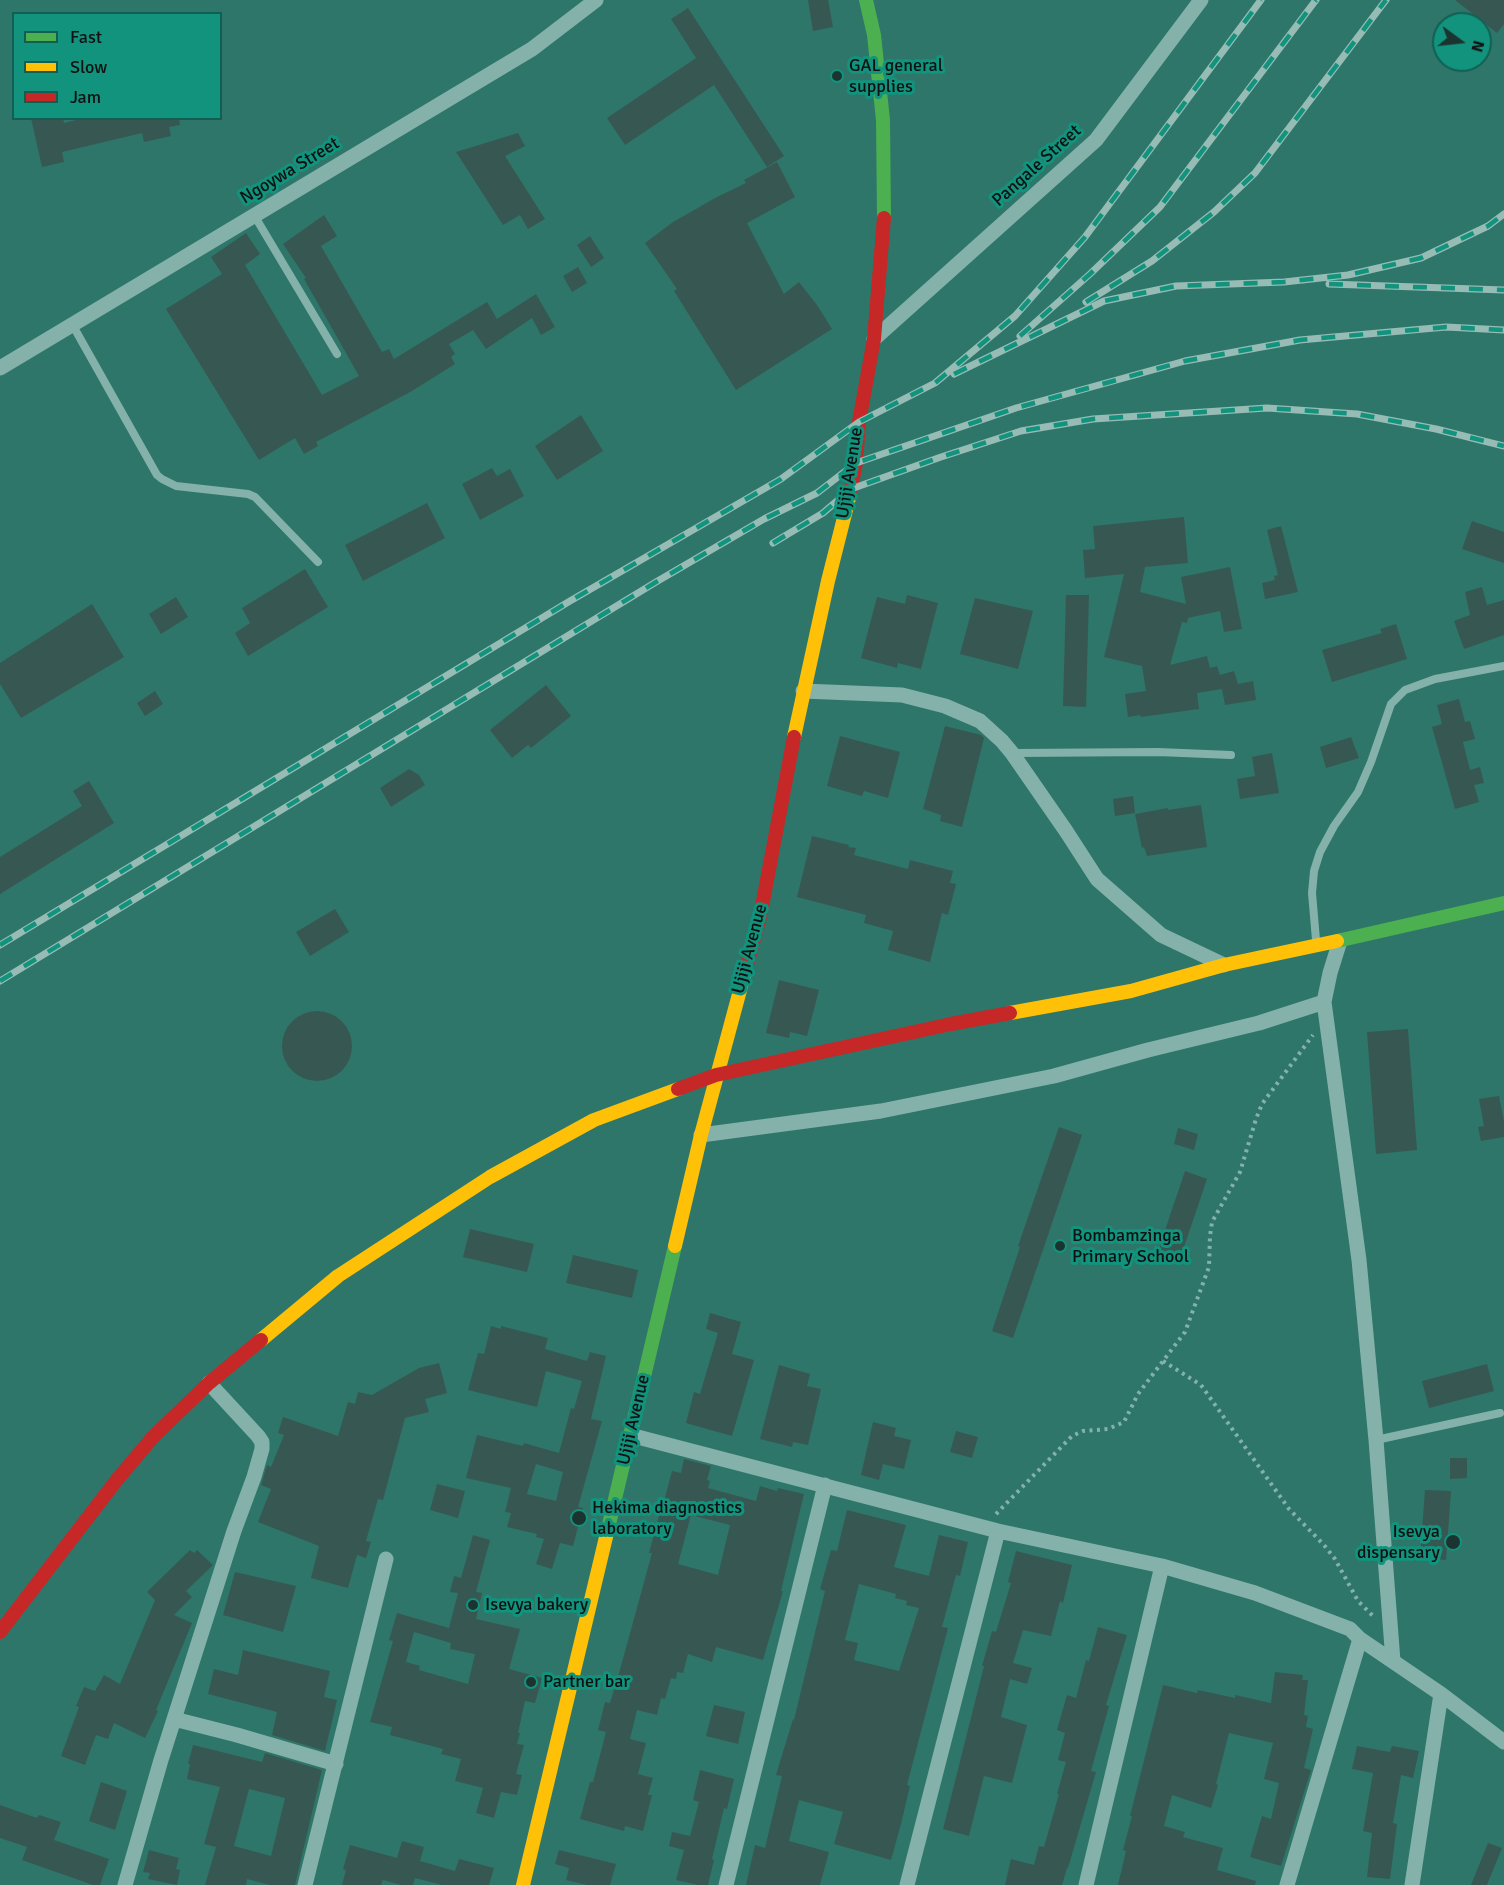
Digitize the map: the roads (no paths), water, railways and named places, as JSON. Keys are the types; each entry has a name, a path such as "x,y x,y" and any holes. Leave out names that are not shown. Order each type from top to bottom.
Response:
{"highway":[{"name":"Ujiji Avenue","path":"523,1885 700,1135 760,918 803,691 856,463 859,422 874,339 884,219 883,120 874,35 866,0"},
{"path":"0,1632 116,1481 153,1437 209,1383 338,1276 490,1177 594,1120 716,1075 951,1024 1131,991 1224,965 1504,903"}],"street":[{"name":"Ngoywa Street","path":"0,368 532,49 596,0"},
{"name":"Pangale Street","path":"874,339 1096,140 1201,0"},
{"path":"803,691 902,695 945,706 980,721 1012,753 1097,879 1161,935 1224,965"},
{"path":"1340,941 1324,1002 1359,1260 1393,1661"},
{"path":"700,1135 881,1111 1054,1076 1259,1023 1324,1002"},
{"path":"125,1885 174,1719 262,1449 258,1436 209,1383"},
{"path":"630,1435 990,1529 1162,1566 1255,1593 1350,1629 1360,1639 1441,1694 1504,1742"},
{"path":"726,1885 825,1485"},
{"path":"907,1885 990,1529"},
{"path":"305,1885 386,1559"},
{"path":"1086,1885 1162,1566"},
{"path":"1287,1885 1360,1639"},
{"path":"1412,1885 1441,1694"},
{"path":"174,1719 336,1764"}],"lane":[{"path":"254,215 337,354"},
{"path":"72,324 162,479 176,486 248,494 255,497 318,562"},
{"path":"1317,946 1312,893 1314,871 1320,852 1334,826 1358,792 1391,704 1405,690 1435,679 1504,666"},
{"path":"1012,753 1158,752 1231,755"},
{"path":"1376,1440 1500,1413"}],"railway":[{"path":"0,945 570,601 781,479 859,422 935,383 1015,316 1085,237 1261,0"},
{"path":"1020,336 1090,274 1160,207 1316,0"},
{"path":"1086,302 1152,261 1214,212 1255,173 1386,0"},
{"path":"954,374 1104,301 1176,286 1284,282 1348,275 1421,258 1488,226 1504,214"},
{"path":"1329,284 1504,290"},
{"path":"0,981 656,582 764,519 817,493 856,463 1016,408 1185,361 1300,340 1446,327 1504,330"},
{"path":"773,543 823,513 851,489 1021,431 1093,419 1267,408 1357,414 1436,429 1504,446"}],"place":[{"name":"GAL general supplies","path":"837,76"},
{"name":"Bombamzinga Primary School","path":"1060,1246"},
{"name":"Hekima diagnostics laboratory","path":"579,1518"},
{"name":"Isevya dispensary","path":"1453,1542"},
{"name":"Isevya bakery","path":"473,1605"},
{"name":"Partner bar","path":"531,1682"}]}
